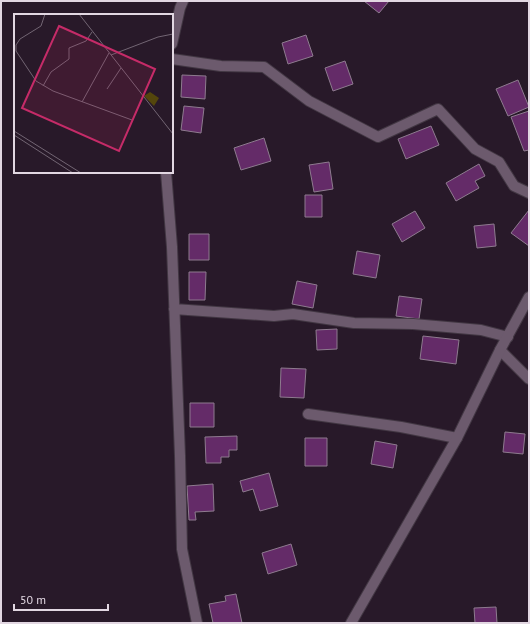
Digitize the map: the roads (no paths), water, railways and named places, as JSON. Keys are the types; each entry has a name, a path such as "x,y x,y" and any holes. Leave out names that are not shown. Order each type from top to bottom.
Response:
{"street":[{"path":"173,40 183,1"},
{"path":"173,59 221,66 264,67 309,101 378,137 438,109 475,149 499,162 514,186 529,193"},
{"path":"166,173 172,247 182,549 197,623"},
{"path":"352,623 457,438 500,350 529,297"},
{"path":"174,308 274,316 293,314 354,323 413,324 480,330 508,337"},
{"path":"500,350 529,378"},
{"path":"308,414 401,426 457,438"}]}
